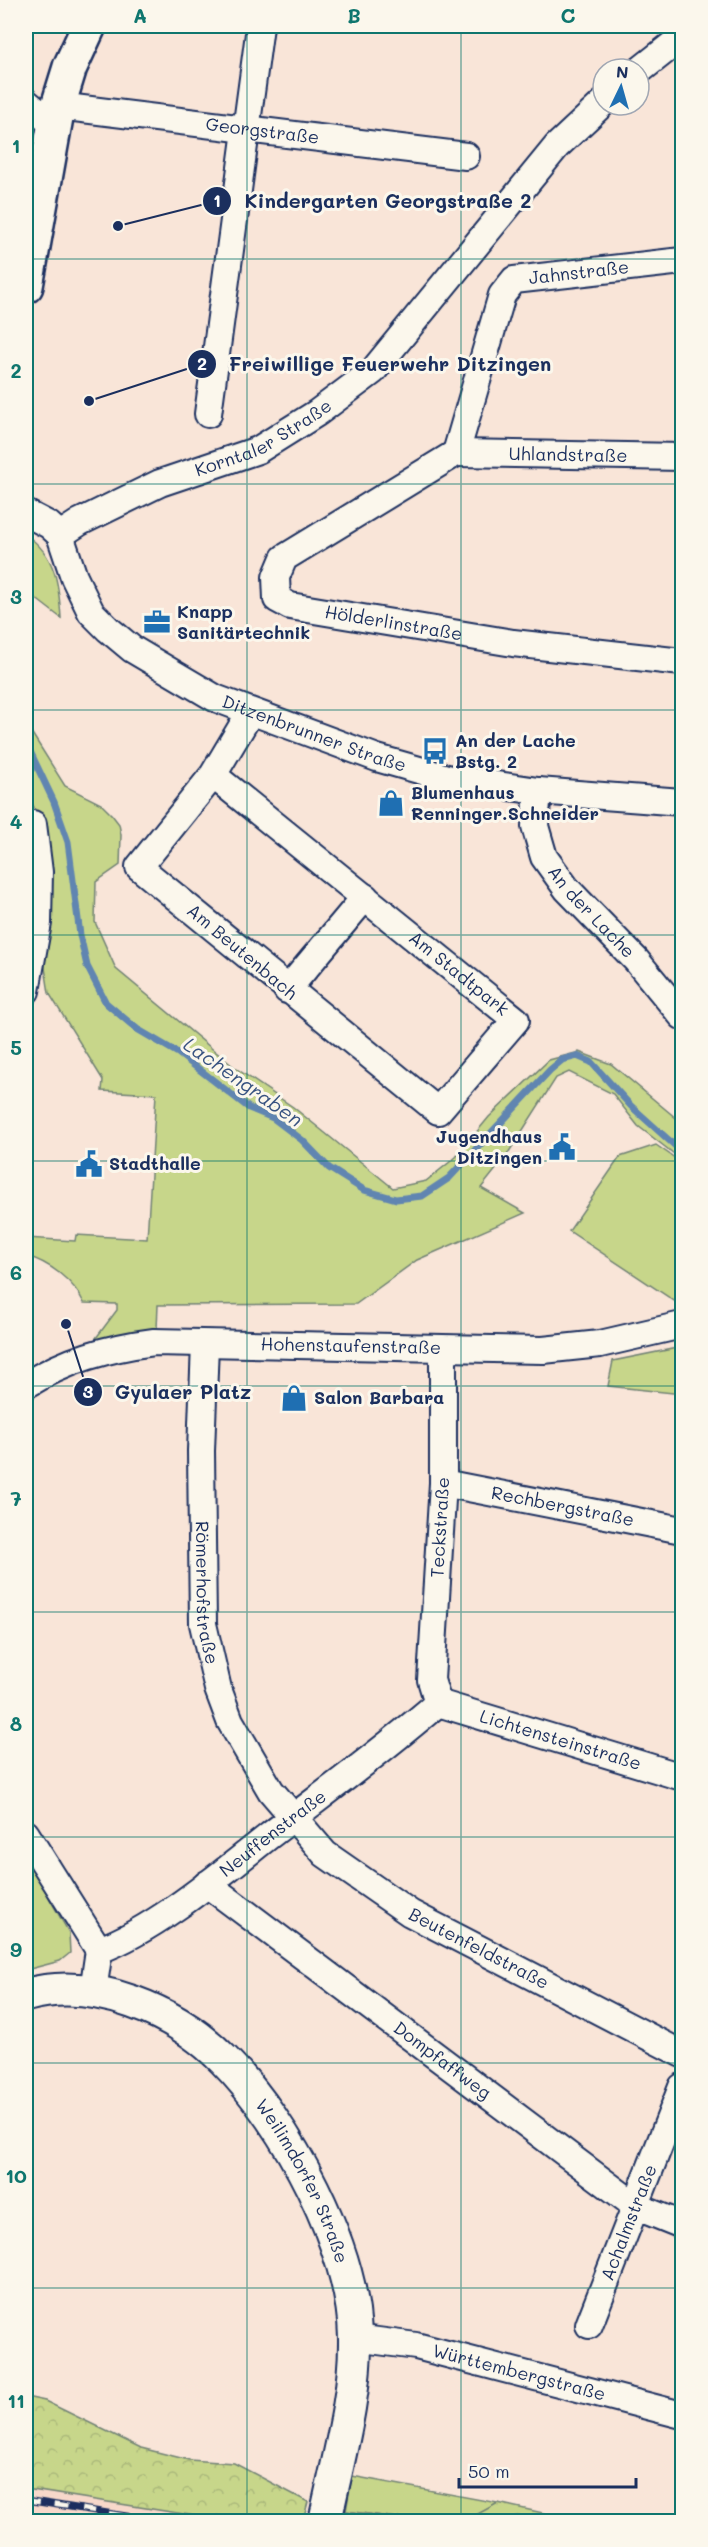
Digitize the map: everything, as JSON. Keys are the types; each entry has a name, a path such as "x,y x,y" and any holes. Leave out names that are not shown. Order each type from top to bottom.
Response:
{"main road":[{"path":"26,286 56,116 70,67 89,26"}],"street":[{"path":"208,414 260,26"},
{"path":"651,62 682,37"},
{"path":"26,102 56,116"},
{"name":"Korntaler Straße","path":"60,535 80,522 160,483 258,450 317,412 373,371 557,146 591,114"},
{"name":"Georgstraße","path":"56,116 247,129 466,156"},
{"name":"Jahnstraße","path":"456,453 495,315 502,295 514,280 682,261"},
{"name":"Uhlandstraße","path":"456,453 682,457"},
{"name":"Hölderlinstraße","path":"456,453 284,558 276,577 278,598 290,606 513,643 682,662"},
{"path":"26,513 49,525 60,535"},
{"name":"Ditzenbrunner Straße","path":"60,535 74,577 91,612 108,629 132,650 183,682 250,713 377,758 447,778 538,791 682,802"},
{"path":"213,775 250,713"},
{"name":"Am Beutenbach","path":"213,775 139,867 438,1111"},
{"name":"Am Stadtpark","path":"213,775 516,1020 438,1111"},
{"name":"An der Lache","path":"538,791 535,826 544,857 567,889 636,960 682,1016"},
{"path":"26,991 38,923 39,872 33,824"},
{"path":"287,990 365,897"},
{"name":"Hohenstaufenstraße","path":"26,1385 59,1366 115,1347 154,1342 443,1350 543,1350 600,1344 682,1325"},
{"name":"Römerhofstraße","path":"205,1344 201,1451 203,1624 218,1689 230,1721 270,1791 292,1819"},
{"name":"Teckstraße","path":"438,1703 431,1680 443,1483 443,1350"},
{"name":"Rechbergstraße","path":"443,1483 682,1530"},
{"name":"Neuffenstraße","path":"99,1950 124,1941 207,1884 405,1732 438,1703"},
{"name":"Lichtensteinstraße","path":"438,1703 682,1777"},
{"name":"Beutenfeldstraße","path":"292,1819 325,1854 410,1913 682,2054"},
{"path":"26,1834 99,1950 93,1991"},
{"name":"Dompfaffweg","path":"207,1884 637,2207 682,2225"},
{"name":"Weilimdorfer Straße","path":"28,1993 63,1990 93,1991 166,2017 197,2036 224,2059 252,2092 295,2156 320,2204 342,2265 352,2305 355,2338 352,2383 325,2522"},
{"name":"Achalmstraße","path":"589,2325 682,2087"},
{"name":"Württembergstraße","path":"355,2338 416,2346 682,2415"}],"shaded area":[{"path":"26,2489 154,2509 228,2521 26,2521"}],"green space":[{"path":"26,535 36,543 50,561 57,583 61,618 26,591"},
{"path":"26,724 65,786 101,804 119,824 120,865 96,882 95,922 116,969 234,1067 293,1107 393,1188 426,1181 456,1157 489,1117 549,1060 579,1052 611,1064 682,1123 682,1160 638,1126 613,1094 569,1072 556,1078 505,1158 481,1188 525,1213 417,1260 356,1304 158,1305 157,1329 115,1347 96,1338 117,1310 117,1304 84,1303 74,1287 60,1273 26,1256 26,1238 75,1241 76,1235 147,1239 156,1094 102,1091 103,1080 49,993 38,923 45,835 31,800 26,776"},
{"path":"656,1145 682,1163 682,1306 569,1231 620,1157"},
{"path":"682,1347 682,1394 608,1386 613,1361"},
{"path":"26,1857 69,1933 70,1953 60,1961 26,1970"},
{"path":"26,2397 45,2401 141,2448 189,2460 234,2463 308,2502 303,2521 228,2521 26,2489"},
{"path":"352,2476 498,2503 465,2522 419,2521 346,2511"},
{"path":"498,2503 579,2521 465,2521"},
{"path":"339,2509 346,2511 419,2521 338,2522"}],"waterway":[{"name":"Lachengraben","path":"26,743 54,802 68,842 80,935 87,966 106,1003 137,1029 178,1053 249,1108 273,1118 302,1140 329,1168 364,1190 396,1199 422,1196 449,1178 550,1070 562,1060 577,1056 591,1062 631,1106 682,1152"}],"railway":[{"path":"26,2500 164,2522"},
{"path":"26,2516 63,2522"}],"place":[{"name":"Kindergarten Georgstraße 2","path":"118,226"},
{"name":"Freiwillige Feuerwehr Ditzingen","path":"89,401"},
{"name":"Knapp Sanitärtechnik","path":"157,622"},
{"name":"An der Lache Bstg. 2","path":"435,751"},
{"name":"Blumenhaus Renninger.Schneider","path":"391,803"},
{"name":"Jugendhaus Ditzingen","path":"562,1147"},
{"name":"Stadthalle","path":"89,1164"},
{"name":"Gyulaer Platz","path":"66,1324"},
{"name":"Salon Barbara","path":"294,1398"}]}
